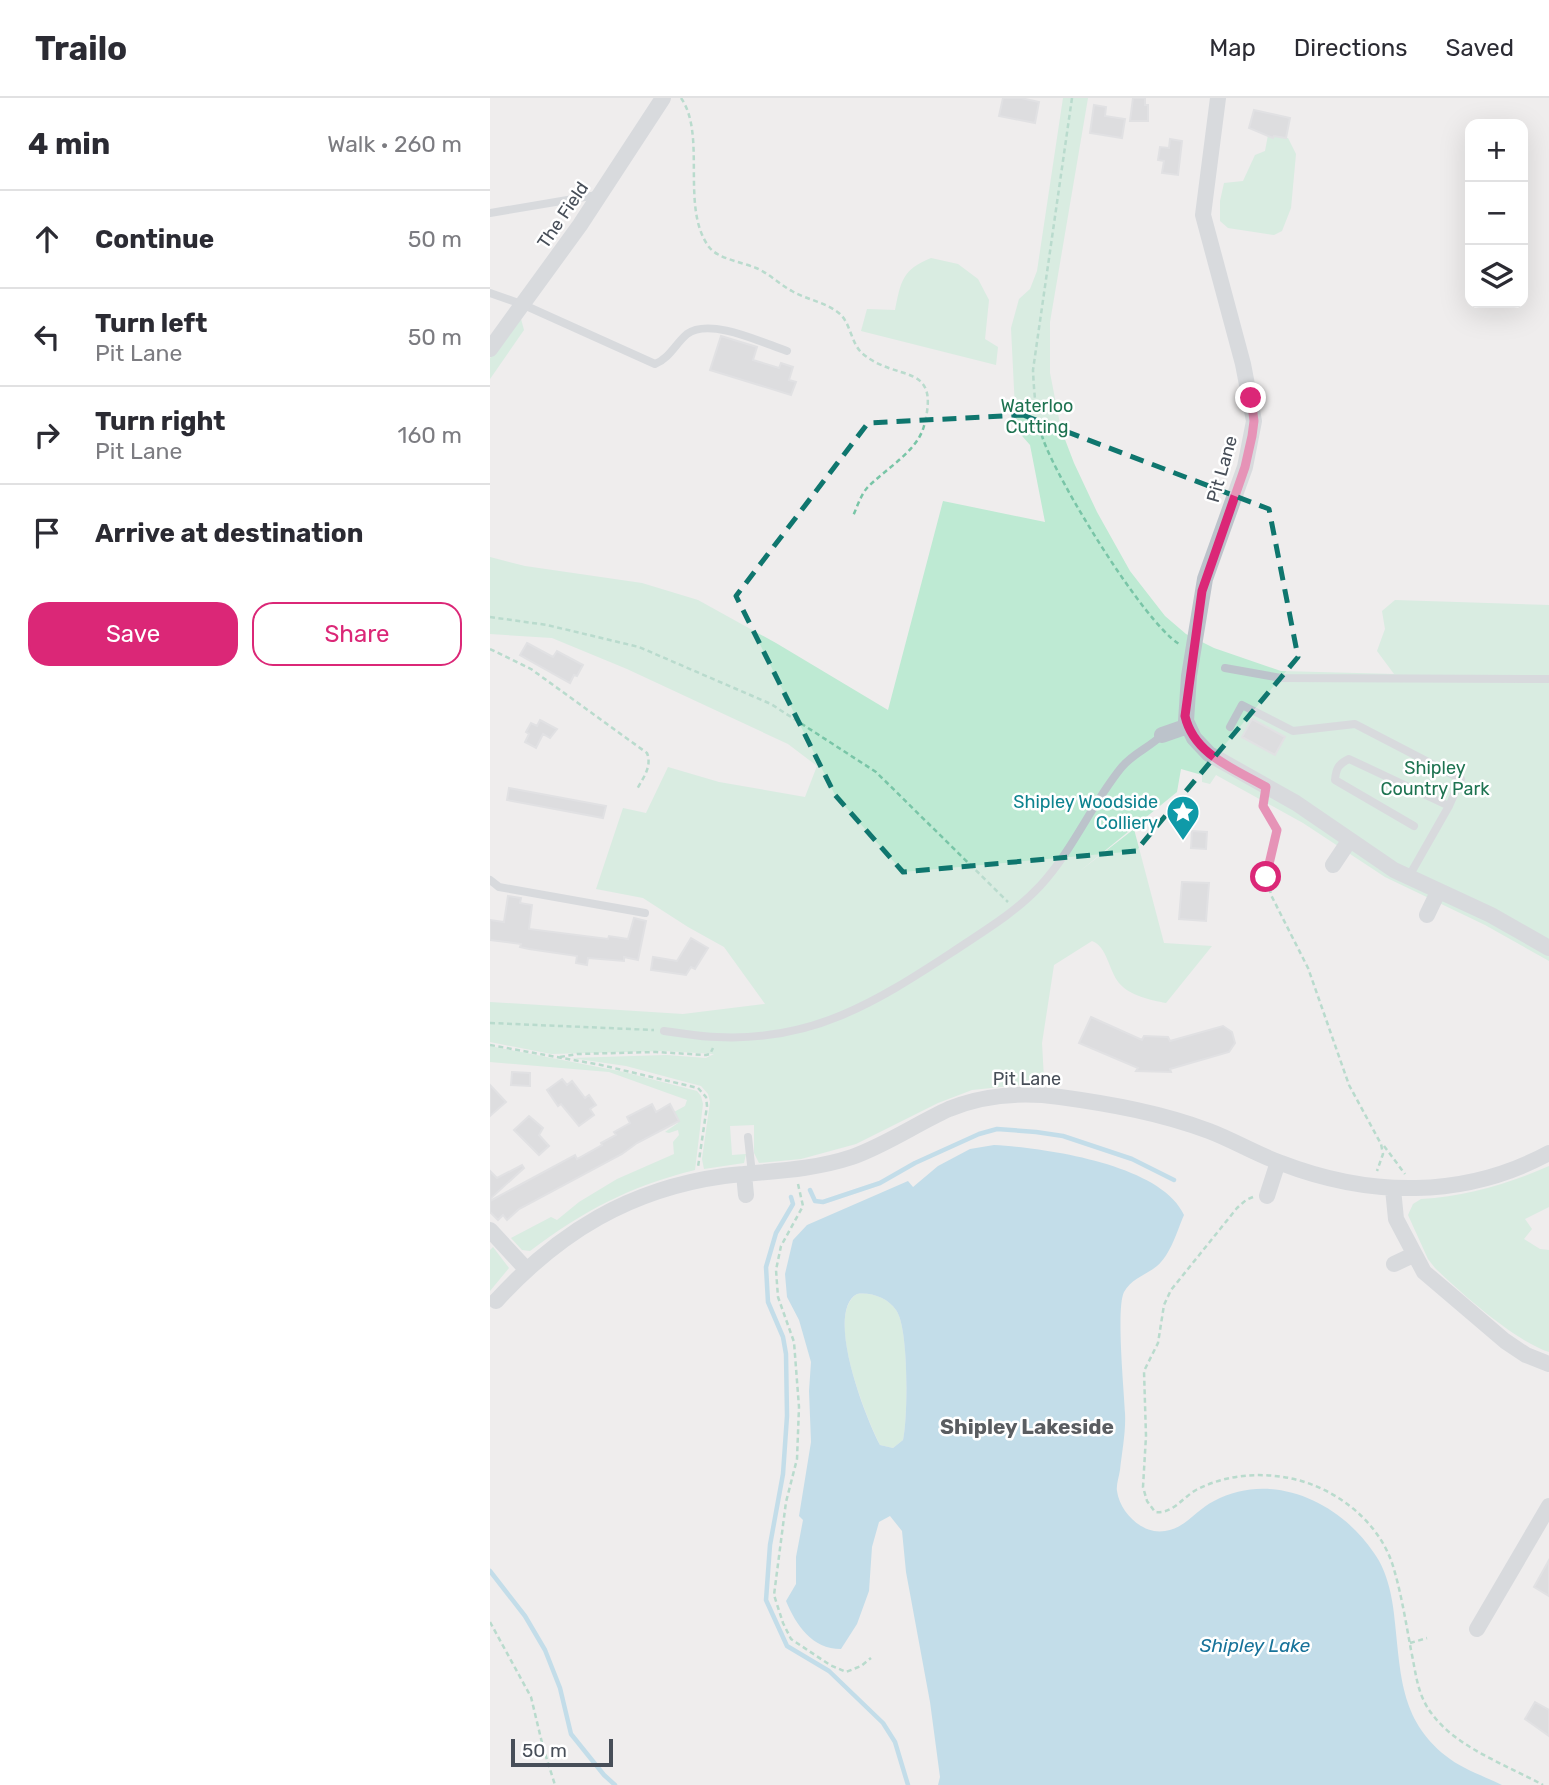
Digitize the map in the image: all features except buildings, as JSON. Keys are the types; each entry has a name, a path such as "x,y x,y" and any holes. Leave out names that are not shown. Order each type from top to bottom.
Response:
{"street":[{"name":"The Field","path":"490,349 600,195 663,98"},
{"name":"Pit Lane","path":"1188,726 1186,703 1205,579 1245,467 1254,421 1243,364 1203,215 1218,98"},
{"path":"1162,735 1188,726 1197,743 1209,754 1296,803 1408,878 1485,912 1549,948"},
{"path":"1333,865 1349,841"},
{"path":"1427,915 1438,892"},
{"name":"Pit Lane","path":"496,1301 527,1269 576,1230 649,1194 700,1181 794,1170 860,1154 960,1105 993,1097 1057,1097 1149,1113 1208,1131 1278,1162 1321,1177 1369,1187 1411,1189 1466,1182 1517,1168 1549,1153"},
{"path":"1267,1196 1278,1162"},
{"path":"746,1195 748,1174"},
{"path":"1394,1189 1396,1219 1413,1255 1427,1276 1505,1341 1526,1355 1549,1364"},
{"path":"490,1230 527,1269"},
{"path":"1394,1264 1413,1255"},
{"path":"1477,1629 1549,1506"}],"lane":[{"path":"490,213 600,195"},
{"path":"490,293 524,305 655,364 663,361 691,332 709,327 788,351"},
{"path":"1225,668 1281,678 1549,679"},
{"path":"1230,727 1242,705 1293,731 1355,724 1461,779 1449,806 1408,878"},
{"path":"664,1031 716,1038 750,1037 803,1030 858,1010 925,970 1016,909 1058,865 1109,783 1127,760 1162,735"},
{"path":"1414,826 1335,780 1336,770 1342,762 1349,760 1449,806"},
{"path":"490,880 499,887 645,913"},
{"path":"748,1137 748,1174"}],"path":[{"path":"681,98 690,116 693,184 698,219 707,244 714,253 771,275 791,291 841,314 861,353 874,361 914,376 925,385 929,397 923,429 904,455 866,489 853,516"},
{"path":"1072,98 1033,370 1034,395 1041,431 1074,499 1139,599 1175,642 1193,651"},
{"path":"490,617 547,625 639,647 771,704 876,772 1016,909"},
{"path":"490,649 531,669 647,753 650,759 648,768 637,789"},
{"path":"1266,787 1263,806 1277,830 1276,844 1266,870 1270,895 1308,968 1349,1085 1381,1144 1402,1168 1411,1189"},
{"path":"490,1024 664,1031"},
{"path":"556,1058 656,1052 706,1055 711,1052 716,1038"},
{"path":"490,1045 612,1067 698,1088 707,1101 698,1157 700,1181"},
{"path":"1369,1187 1381,1165 1381,1144"},
{"path":"794,1170 803,1206 781,1246 776,1282 780,1305 794,1342 799,1407 798,1448 779,1543 775,1595 789,1636 830,1665 846,1672 871,1658"},
{"path":"1267,1196 1250,1197 1241,1204 1178,1280 1166,1300 1158,1343 1144,1371 1146,1436 1142,1481 1145,1497 1154,1511 1166,1512 1195,1490 1229,1478 1251,1474 1295,1479 1327,1492 1351,1507 1381,1538 1393,1565 1418,1689 1436,1720 1461,1742 1543,1785"},
{"path":"490,1622 531,1697 555,1785"},
{"path":"1410,1643 1427,1638"}],"highlighted area":[{"path":"1023,415 1269,509 1298,657 1136,851 903,872 835,795 736,596 868,423"}],"green space":[{"path":"1063,98 1088,98 1050,322 1050,373 1061,429 1097,512 1130,571 1165,616 1186,634 1214,648 1281,671 1394,674 1377,651 1385,629 1382,611 1395,600 1549,605 1549,961 1485,925 1385,877 1303,823 1216,775 1210,784 1202,782 1202,775 1181,769 1177,792 1080,871 1134,829 1164,943 1212,946 1166,1003 1141,997 1119,983 1101,948 1092,941 1054,965 1042,1043 1044,1079 1039,1083 972,1090 938,1103 856,1144 801,1159 759,1163 754,1153 754,1125 730,1126 732,1155 746,1154 744,1163 704,1169 702,1159 710,1102 708,1094 701,1086 626,1066 571,1058 666,1055 706,1058 714,1054 664,1051 551,1054 490,1042 490,1002 683,1014 765,1004 724,947 643,898 596,889 623,808 646,813 668,767 719,782 805,797 817,766 788,744 627,669 552,638 490,634 490,557 525,566 642,583 698,600 888,710 943,501 1045,522 1030,445 1016,429 1011,328 1019,299 1030,289 1037,271"},
{"path":"1268,135 1288,138 1296,154 1291,208 1282,231 1274,235 1228,228 1220,221 1224,183 1243,181 1255,155 1265,151"},
{"path":"931,258 958,264 978,279 989,300 985,339 998,347 996,365 861,331 867,309 895,310 899,291 908,272"},
{"path":"521,319 524,330 490,379 490,358"},
{"path":"490,1046 624,1072 697,1091 703,1104 695,1170 628,1192 588,1212 530,1251 522,1250 511,1238 551,1217 557,1220 579,1202 617,1179 674,1154 673,1142 679,1135 678,1130 665,1132 678,1123 674,1112 685,1106 687,1100 609,1072 490,1062"},
{"path":"1549,1166 1549,1207 1525,1219 1532,1229 1524,1239 1540,1249 1549,1250 1549,1352 1505,1327 1435,1268 1428,1259 1408,1215 1413,1204 1421,1199 1486,1188"},
{"path":"493,1247 509,1268 490,1291 490,1250"},
{"path":"857,1294 884,1299 893,1306 900,1320 905,1353 906,1412 903,1440 893,1448 880,1445 851,1366 845,1322 848,1305"}],"water":[{"name":"Shipley Lake","path":"994,1145 1070,1155 1127,1171 1152,1183 1171,1197 1184,1215 1173,1242 1157,1266 1127,1287 1122,1301 1125,1420 1117,1489 1123,1507 1141,1526 1149,1530 1165,1531 1179,1526 1208,1504 1236,1492 1281,1490 1303,1496 1343,1519 1374,1553 1386,1577 1393,1605 1402,1681 1413,1715 1434,1745 1450,1759 1502,1785 938,1785 940,1777 930,1702 906,1572 902,1531 890,1516 879,1522 872,1547 869,1591 857,1624 841,1649 822,1645 800,1627 786,1601 796,1584 796,1557 803,1520 799,1516 811,1442 811,1362 799,1320 787,1297 785,1274 793,1240 807,1225 908,1181 913,1187 938,1166 970,1149","holes":["857,1294 879,1297 893,1306 903,1334 906,1373 905,1429 903,1440 893,1448 880,1445 874,1432 858,1391 846,1343 845,1322 848,1305"]}],"waterway":[{"path":"810,1190 815,1201 823,1202 880,1183 915,1163 979,1134 997,1129 1063,1136 1132,1159 1174,1180"},
{"path":"791,1197 793,1204 776,1233 766,1267 768,1302 783,1337 786,1354 787,1416 783,1474 770,1545 766,1600 787,1646 829,1671 883,1723 895,1742 908,1785"},
{"path":"490,1571 525,1616 545,1650 560,1688 571,1734 615,1785"}],"place":[{"name":"Shipley Woodside Colliery","path":"1183,842"}],"district":[{"name":"Shipley Lakeside","path":"1027,1426"}],"route":[{"path":"1251,398 1254,421 1245,467 1202,591 1185,716 1190,731 1202,748 1266,787 1263,806 1275,823 1277,838 1266,877"}],"park label":[{"name":"Waterloo Cutting","path":"1037,416"},
{"name":"Shipley Country Park","path":"1435,778"}]}
